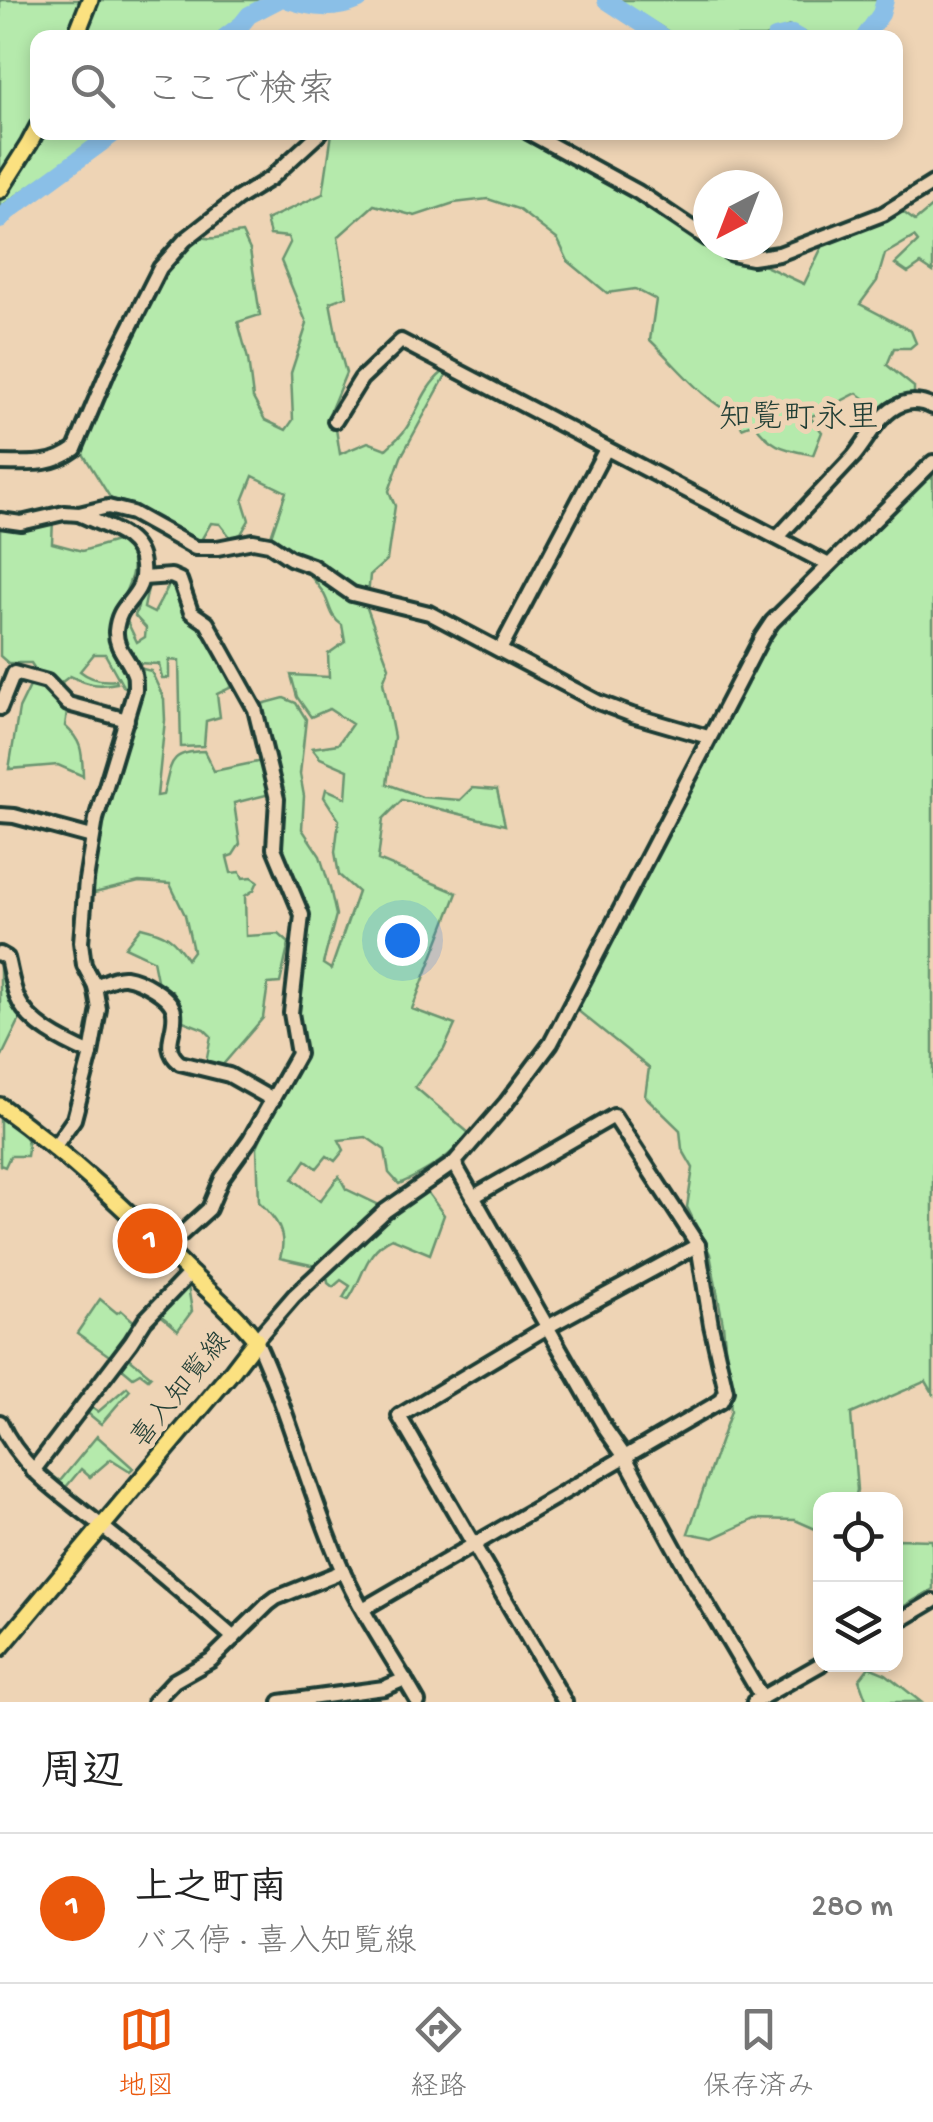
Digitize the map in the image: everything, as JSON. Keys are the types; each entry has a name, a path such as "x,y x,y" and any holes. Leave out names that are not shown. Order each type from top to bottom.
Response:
{"main road":[{"path":"77,30 90,0"},
{"path":"0,190 30,140"},
{"name":"喜入知覧線","path":"0,1106 55,1146 166,1248 256,1340 0,1648"}],"street":[{"path":"0,463 52,462 75,449 108,371 160,268 185,240 271,178 312,140"},
{"path":"543,140 638,192 693,229"},
{"path":"783,253 883,214 933,182"},
{"path":"335,421 360,379 401,342 829,565"},
{"path":"778,537 890,412 912,402 933,407"},
{"path":"500,650 606,449"},
{"path":"418,1702 343,1571 256,1340 294,1296 385,1211 454,1163 495,1116 551,1043 708,737 772,622 933,462"},
{"path":"0,520 21,523 108,507 132,513 195,548 253,541 268,544 312,566 352,594 429,613 598,702 708,737"},
{"path":"55,1146 74,1120 98,1009 95,986 84,965 82,942 92,838 135,690 134,675 116,636 118,614 143,578 142,558 136,544 78,514"},
{"path":"143,578 172,576 180,580 192,612 207,623 255,709 276,799 274,848 302,916 291,1013 298,1054 250,1139 222,1178 210,1209 166,1248"},
{"path":"0,708 14,674 47,682 68,704 127,720"},
{"path":"0,815 92,838"},
{"path":"0,954 7,958 17,998 30,1017 91,1054"},
{"path":"95,986 120,976 156,990 170,1001 174,1012 170,1051 174,1058 229,1076 272,1100"},
{"path":"363,1609 721,1401 726,1390 698,1245 614,1116 473,1197"},
{"path":"454,1163 625,1457 758,1700 813,1669"},
{"path":"565,1702 399,1416 549,1326 698,1245"},
{"path":"33,1471 145,1320 190,1272"},
{"path":"0,1422 8,1440 33,1471 234,1638"},
{"path":"154,1702 174,1682 211,1660 276,1598 343,1571"},
{"path":"903,1618 933,1602"},
{"path":"280,1702 384,1688 405,1679"}],"green space":[{"path":"0,0 268,0 246,11 223,30 30,30 30,140 95,140 0,207"},
{"path":"618,0 878,0 875,16 862,30 798,30 789,26 780,30 666,30"},
{"path":"331,140 530,140 619,188 693,234 693,260 759,263 804,284 824,243 900,210 915,221 933,206 933,272 921,264 908,273 895,264 918,242 914,237 885,254 877,281 860,304 911,331 916,343 910,348 894,348 887,365 914,387 914,394 881,411 857,393 810,417 822,432 813,455 779,446 754,423 742,428 736,415 702,392 650,340 656,300 635,289 607,293 568,261 558,240 518,209 488,199 454,203 415,216 374,205 338,237 347,296 330,302 346,373 327,419 336,429 340,454 368,442 386,449 405,430 431,385 443,372 446,375 401,457 389,491 395,506 387,560 370,575 367,608 389,667 383,682 394,737 387,784 422,797 460,800 472,788 497,790 505,825 402,800 383,819 378,860 457,893 412,1009 455,1025 444,1049 415,1087 470,1134 438,1163 399,1184 389,1173 385,1150 366,1137 339,1140 344,1150 335,1161 327,1156 317,1168 306,1160 293,1179 320,1201 339,1176 346,1189 379,1205 320,1267 280,1258 279,1227 259,1202 257,1147 301,1056 295,1012 305,937 278,848 258,705 284,698 296,703 306,719 300,774 304,796 302,829 320,856 336,915 323,964 331,969 358,892 339,875 335,852 339,820 324,797 326,789 346,798 348,770 320,758 312,748 338,744 352,724 329,709 311,717 297,697 291,675 329,677 328,654 345,642 342,625 311,576 270,539 286,492 253,476 243,501 249,520 241,534 231,538 220,524 211,523 200,542 127,503 111,499 80,449 117,362 165,267 195,236 214,238 242,233 250,250 260,315 238,322 253,398 265,420 286,430 293,420 291,373 307,324 281,261 290,243 288,237 270,235 266,220 323,194"},
{"path":"933,476 933,1393 926,1381 851,1414 857,1492 813,1492 813,1528 795,1520 755,1519 714,1538 688,1533 731,1411 723,1324 710,1254 687,1207 693,1168 682,1149 680,1130 645,1096 649,1068 577,1010 741,685 773,630 916,488"},
{"path":"53,519 52,543 82,551 120,540 133,565 111,631 111,645 126,669 130,689 123,686 105,654 94,654 80,671 117,683 92,684 70,676 62,682 65,726 80,748 83,776 58,765 9,769 19,709 37,672 31,663 8,663 0,656 0,525 11,528"},
{"path":"177,582 205,626 232,687 217,694 220,717 206,721 204,746 181,747 179,661 169,660 169,678 162,678 159,664 136,663 121,637 123,613 137,642 145,637 146,628 135,616 145,583 149,583 144,608 154,613 170,583"},
{"path":"135,667 151,671 164,699 157,796 163,795 177,757 204,751 214,771 262,761 270,794 234,803 240,844 227,857 231,873 240,872 243,878 258,881 245,896 246,936 279,934 289,943 280,983 268,984 263,1018 220,1068 206,1063 211,1036 183,1021 173,992 158,985 153,960 125,947 141,927 168,937 187,959 193,951 185,915 170,884 139,882 90,894 96,835"},
{"path":"0,963 5,966 8,991 21,1017 0,1060"},
{"path":"0,1118 22,1133 28,1148 27,1156 10,1156 5,1167 0,1165"},
{"path":"425,1189 444,1215 430,1254 392,1238 376,1250 348,1300 343,1298 350,1286 341,1280 333,1287 327,1275 389,1213"},
{"path":"185,1284 192,1311 178,1330 158,1313"},
{"path":"100,1299 138,1325 121,1351 151,1376 148,1379 140,1373 133,1377 121,1367 105,1384 118,1362 77,1333"},
{"path":"127,1387 130,1390 101,1424 85,1411 89,1406 98,1412"},
{"path":"97,1436 133,1468 130,1471 111,1459 90,1477 81,1469 66,1487 90,1506 88,1509 40,1471 42,1468 60,1481"},
{"path":"903,1539 932,1540 933,1589 903,1607"},
{"path":"865,1672 881,1672 921,1702 867,1702 859,1680"}],"waterway":[{"path":"234,30 249,15 278,0"},
{"path":"288,0 323,7 359,0"},
{"path":"606,0 652,30"},
{"path":"870,30 885,0"},
{"path":"0,220 105,140"}],"place":[{"name":"上之町南","path":"150,1241"}],"district":[{"name":"知覧町永里","path":"799,420"}]}
